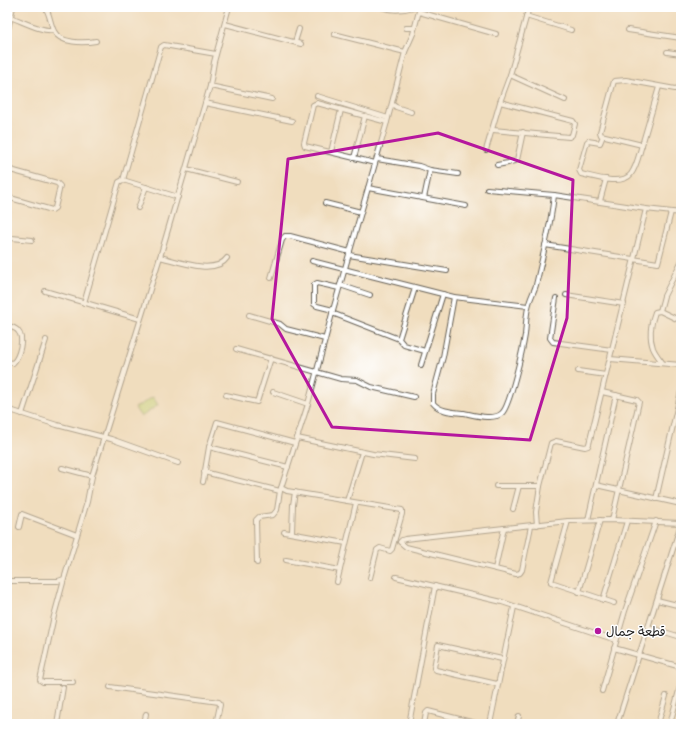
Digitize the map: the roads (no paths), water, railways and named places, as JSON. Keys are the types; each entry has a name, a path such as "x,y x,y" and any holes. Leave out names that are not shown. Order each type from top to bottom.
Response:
{"street":[{"path":"7,33 13,7"},
{"path":"45,7 50,16 53,30 56,34 70,41 82,43 96,40"},
{"path":"72,682 43,682 40,680 54,616 92,476 105,438 186,170 210,86 216,54 229,7"},
{"path":"381,7 385,9 399,10 414,7"},
{"path":"486,150 500,102 510,75 529,7"},
{"path":"257,563 256,520 259,516 271,515 277,510 281,490 308,404 332,311 388,120 405,52 420,9 496,34"},
{"path":"526,16 571,30"},
{"path":"10,17 38,28 49,31 53,30"},
{"path":"224,24 301,44"},
{"path":"406,28 414,28"},
{"path":"295,42 299,29"},
{"path":"628,30 681,38"},
{"path":"334,34 405,52"},
{"path":"84,303 119,182 123,180 160,47 164,45 216,54"},
{"path":"667,52 681,54"},
{"path":"510,75 565,100"},
{"path":"642,145 603,136 600,132 614,82 617,80 626,80 675,90 681,86"},
{"path":"210,86 272,100"},
{"path":"603,136 600,143 587,142 579,173 606,180 624,179 631,174 642,145 659,86"},
{"path":"317,96 388,120"},
{"path":"493,130 569,137 572,135 575,123 572,120 500,102"},
{"path":"205,103 292,121"},
{"path":"388,120 365,116 317,103 314,104 304,143 306,146 354,158 419,166 430,170 458,174"},
{"path":"392,104 396,107 411,112"},
{"path":"331,152 341,110"},
{"path":"354,158 365,116"},
{"path":"497,165 517,160 523,132"},
{"path":"7,169 57,183 60,185 60,188 55,208 52,210 7,198"},
{"path":"186,170 237,182"},
{"path":"424,198 430,170"},
{"path":"123,180 178,197"},
{"path":"600,201 606,180"},
{"path":"138,208 146,187"},
{"path":"368,188 466,206"},
{"path":"487,189 554,195 681,213"},
{"path":"454,297 443,357 432,394 433,403 440,409 478,416 501,415 506,409 525,336 528,306 535,287 545,245 554,195"},
{"path":"325,203 361,212"},
{"path":"537,525 536,512 540,486 550,446 553,441 585,448 588,446 624,304 646,209"},
{"path":"545,245 658,263 671,212"},
{"path":"271,278 282,240 285,236 290,236 349,254 447,271"},
{"path":"7,240 12,238 32,240"},
{"path":"160,257 209,267 220,265 227,258"},
{"path":"312,261 454,297 528,306"},
{"path":"662,362 653,349 651,327 654,315 657,311 660,311 664,296 681,262"},
{"path":"370,295 317,283 314,285 313,302 315,305 399,339 404,345 425,351"},
{"path":"399,339 415,288"},
{"path":"45,292 140,319"},
{"path":"421,364 443,294"},
{"path":"566,295 624,304"},
{"path":"556,298 550,338 551,340 612,350"},
{"path":"660,311 681,321"},
{"path":"249,315 280,324 286,329 325,339"},
{"path":"7,325 17,329 21,338 15,362 7,362"},
{"path":"22,414 46,340"},
{"path":"236,349 342,379 357,380 371,387 414,396"},
{"path":"226,395 257,402 271,358"},
{"path":"610,359 662,362 681,365"},
{"path":"578,371 606,375"},
{"path":"273,392 308,404"},
{"path":"602,392 637,400 638,402 612,520"},
{"path":"656,499 681,392"},
{"path":"588,520 616,395"},
{"path":"7,409 105,438 178,463"},
{"path":"203,482 209,447 216,424 218,422 295,443"},
{"path":"297,438 362,452 415,459"},
{"path":"209,447 288,467"},
{"path":"347,502 362,452"},
{"path":"62,468 92,476"},
{"path":"204,472 281,490 347,502 399,509 402,512 392,549 390,551 380,548 377,550 370,578"},
{"path":"596,484 681,504"},
{"path":"496,486 540,486"},
{"path":"513,509 519,486"},
{"path":"292,532 295,492"},
{"path":"337,582 356,503"},
{"path":"19,527 22,514 77,535"},
{"path":"579,592 600,520"},
{"path":"568,521 551,582 614,603"},
{"path":"531,526 522,570 520,573 516,574 406,547 400,542 405,539 568,521 656,521 681,524 617,724"},
{"path":"604,600 627,521"},
{"path":"602,691 616,640 656,521"},
{"path":"495,569 504,528"},
{"path":"284,532 346,542"},
{"path":"286,560 340,570"},
{"path":"396,577 502,602 616,640"},
{"path":"7,581 58,581 64,579"},
{"path":"409,724 435,586"},
{"path":"657,600 681,606"},
{"path":"490,724 502,659 514,607"},
{"path":"648,627 681,637"},
{"path":"497,684 436,670 434,668 438,645 502,659"},
{"path":"614,648 681,667"},
{"path":"670,724 681,683"},
{"path":"57,724 63,687"},
{"path":"110,687 219,702 220,705 216,724"},
{"path":"658,724 666,696"},
{"path":"424,724 426,713 428,712 479,724"},
{"path":"144,724 146,714"},
{"path":"517,724 519,716"}],"place":[{"name":"قطعة جمال","path":"598,631"}]}
